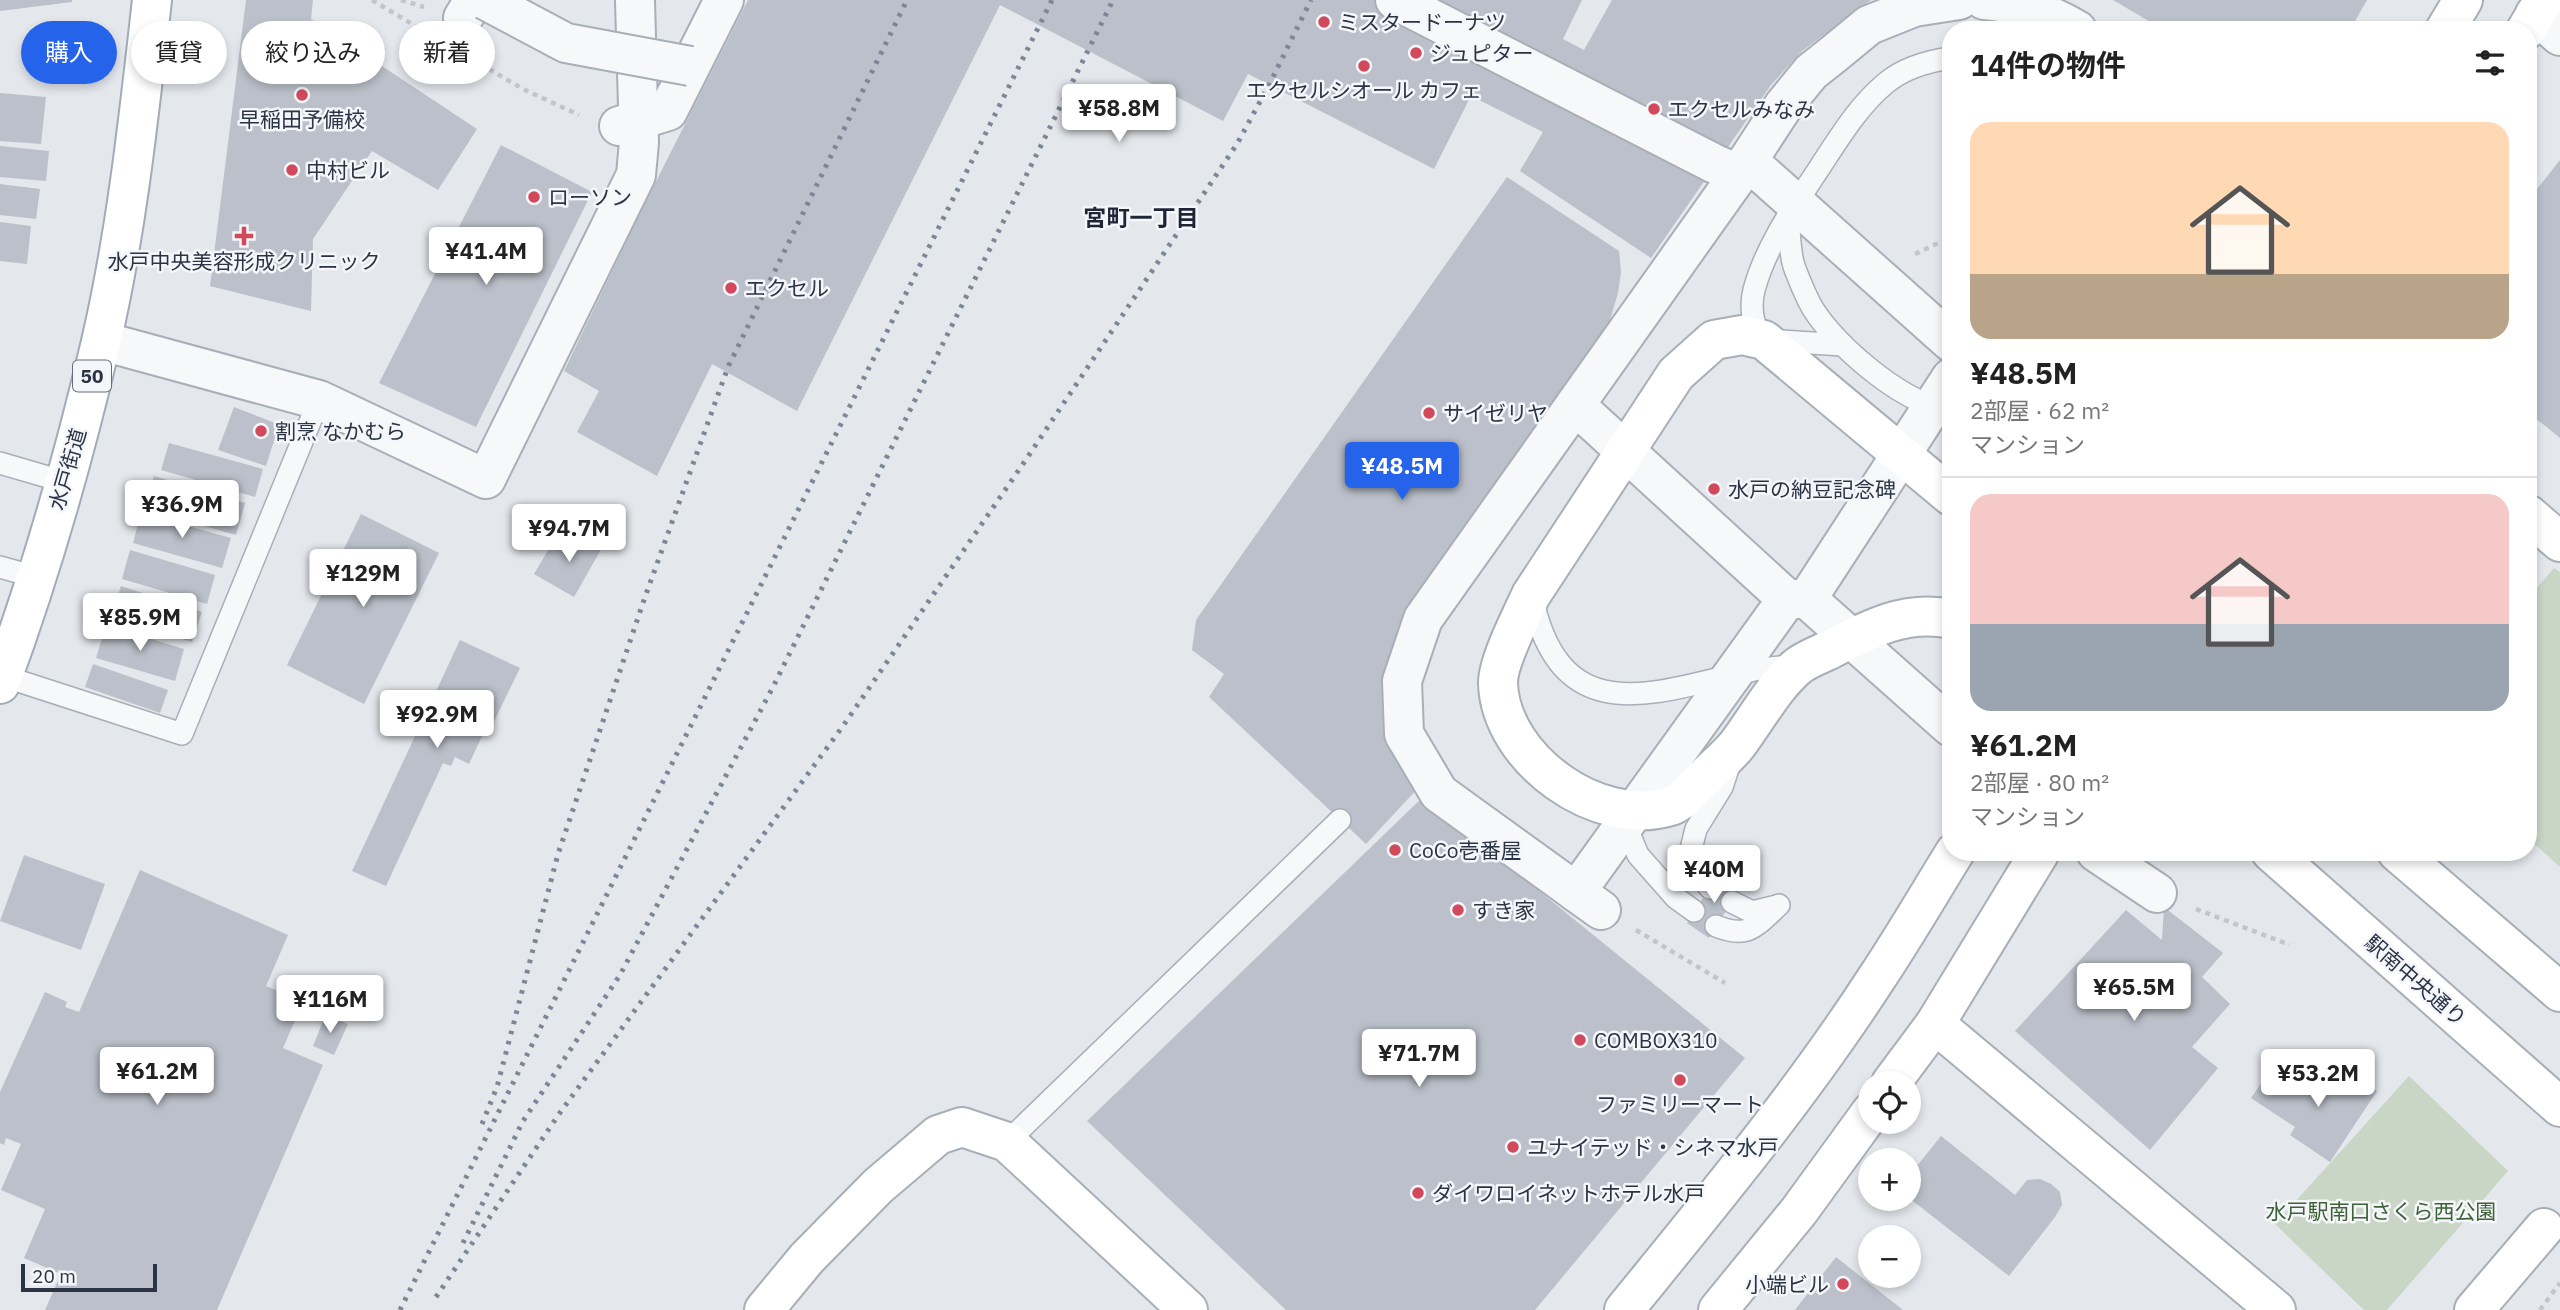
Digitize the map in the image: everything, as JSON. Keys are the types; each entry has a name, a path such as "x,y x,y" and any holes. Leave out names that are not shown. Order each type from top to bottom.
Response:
{"street":[{"name":"水戸街道","path":"1,680 18,572 65,482 102,341 133,163 152,0"},
{"path":"619,126 668,111 724,0"},
{"path":"1395,0 1715,164 1743,167 1942,334"},
{"path":"1942,391 1588,901 1439,793 1404,734 1402,681 1423,619 1743,167 1784,104 1811,72 1869,26 1914,7 1959,0"},
{"path":"1984,0 2011,2 2053,15 2063,21"},
{"path":"2450,21 2463,0"},
{"path":"102,341 319,400 485,479 636,175 639,142 635,1"},
{"path":"474,6 566,43 690,66"},
{"path":"1942,488 1764,340 1742,335 1714,340 1676,374 1531,595 1497,681 1506,720 1514,738 1537,764 1597,804 1619,810 1645,810 1673,806 1735,748 1767,702 1799,666 1864,632 1895,620 1920,616 1942,618"},
{"path":"1575,405 1797,599 1942,720"},
{"path":"2537,522 2560,542"},
{"path":"1624,1310 1738,1168 1822,1056 1876,980 1949,861"},
{"path":"1900,1071 1935,1024 2035,861"},
{"path":"2115,861 2143,874"},
{"name":"駅南中央通り","path":"2281,861 2560,1107"},
{"path":"2407,861 2560,992"},
{"path":"1935,1024 2276,1310"},
{"path":"764,1310 807,1258 878,1186 938,1135 961,1127 1007,1142 1188,1310"},
{"path":"1718,1310 1799,1212 1858,1130"},
{"path":"2473,1310 2544,1228"}],"lane":[{"path":"1843,345 1764,340 1759,336 1753,318 1753,292 1766,258 1788,216 1849,125 1888,81 1908,69 1942,60"},
{"path":"1788,216 1794,267 1813,309 1843,345 1885,379 1921,403 1942,408"},
{"path":"1,680 182,734 319,400"},
{"path":"0,463 65,482"},
{"path":"1531,595 1538,625 1552,651 1567,670 1589,686 1612,694 1643,695 1757,669 1799,666"},
{"path":"1710,888 1694,868 1691,849 1696,830 1722,787 1735,748"},
{"path":"1619,810 1638,855 1669,891 1694,911"},
{"path":"1007,1142 1340,820"},
{"path":"1716,926 1734,934 1754,928 1779,905 1752,912 1731,902"}],"path":[{"path":"523,89 619,126"},
{"path":"1904,259 1942,241"},
{"path":"2143,874 2290,945"},
{"path":"1588,901 1725,983"},
{"path":"2540,1310 2560,1283"}],"green space":[{"path":"2554,568 2560,572 2560,867 2537,846 2537,588"},
{"name":"水戸駅南口さくら西公園","path":"2409,1076 2508,1171 2387,1310 2364,1310 2275,1224"}],"building":[{"path":"0,0 72,0 72,2 0,11"},
{"name":"中村ビル","path":"246,0 313,0 311,19 314,21 243,21"},
{"name":"エクセル","path":"748,0 1582,0 1563,39 1584,50 1612,0 1871,0 1802,51 1771,85 1651,258 1520,171 1543,132 1471,96 1434,169 1248,74 1223,121 1000,5 797,411 712,364 657,476 577,432 599,391 564,371 641,211"},
{"path":"2113,0 2367,0 2355,21 2149,21"},
{"name":"中村ビル","path":"241,40 241,84 385,84 385,68 399,77 399,84 409,84 477,129 438,190 372,151 313,239 311,311 210,286"},
{"path":"0,93 46,97 41,144 0,141"},
{"path":"501,145 592,192 476,427 379,383"},
{"path":"0,146 49,151 46,181 0,177"},
{"path":"2560,160 2560,438 2537,419 2537,189"},
{"path":"1507,177 1619,251 1621,272 1618,293 1607,330 1399,632 1386,672 1420,786 1366,844 1209,697 1224,674 1192,650 1196,620"},
{"path":"0,184 40,189 36,219 0,215"},
{"path":"0,222 31,226 27,264 0,261"},
{"path":"234,407 275,423 277,431 266,466 218,450"},
{"path":"169,443 263,469 255,497 161,470"},
{"path":"154,476 245,503 236,535 144,509"},
{"path":"141,513 231,538 222,568 133,543"},
{"path":"361,514 439,553 364,704 287,665"},
{"path":"579,533 603,546 574,597 534,574 554,540 570,549"},
{"path":"130,550 215,575 207,604 122,579"},
{"path":"121,586 202,612 192,642 111,617"},
{"path":"106,625 184,649 175,681 96,658"},
{"path":"460,640 520,668 487,736 483,734 469,764 455,757 451,766 443,763 386,886 352,871"},
{"path":"93,664 168,690 160,713 85,687"},
{"name":"COMBOX310","path":"1423,797 1745,1058 1535,1310 1286,1310 1087,1121"},
{"path":"24,855 105,884 81,950 0,921"},
{"path":"140,870 288,935 266,986 303,1002 283,1048 323,1065 217,1310 45,1310 61,1274 24,1258 45,1209 1,1190 21,1144 6,1138 4,1145 0,1143 0,1092 45,992 67,1002 65,1007 79,1012"},
{"path":"1719,872 1741,887 1709,938 1687,923"},
{"path":"2164,907 2223,953 2202,977 2230,1004 2192,1047 2218,1068 2150,1150 2015,1031 2126,910 2162,940"},
{"path":"326,1014 348,1024 334,1055 313,1046"},
{"path":"2341,1067 2377,1091 2330,1162 2290,1135 2295,1127 2251,1098 2269,1072 2293,1087 2301,1076 2325,1091"},
{"path":"1941,1136 2015,1195 2027,1180 2040,1179 2060,1192 2062,1205 2009,1276 1921,1207 1921,1161"},
{"name":"小端ビル","path":"1836,1257 1858,1274 1858,1288 1875,1288 1903,1310 1795,1310"}],"railway":[{"path":"482,1124 497,1087 558,854 645,597 728,367 907,0"},
{"path":"400,1310 1052,0"},
{"path":"463,1243 523,1121 620,975 773,687 1113,0"},
{"path":"436,1297 559,1114 843,726 1025,461 1237,144 1311,0"}],"place":[{"name":"ミスタードーナツ","path":"1324,22"},
{"name":"ジュピター","path":"1416,53"},
{"name":"エクセルシオール カフェ","path":"1364,66"},
{"name":"早稲田予備校","path":"302,95"},
{"name":"エクセルみなみ","path":"1654,109"},
{"name":"中村ビル","path":"292,170"},
{"name":"ローソン","path":"534,197"},
{"name":"水戸中央美容形成クリニック","path":"244,236"},
{"name":"エクセル","path":"731,288"},
{"name":"サイゼリヤ","path":"1429,413"},
{"name":"割烹 なかむら","path":"261,431"},
{"name":"水戸の納豆記念碑","path":"1714,489"},
{"name":"CoCo壱番屋","path":"1395,850"},
{"name":"すき家","path":"1458,910"},
{"name":"COMBOX310","path":"1580,1040"},
{"name":"ファミリーマート","path":"1680,1080"},
{"name":"ユナイテッド・シネマ水戸","path":"1513,1147"},
{"name":"ダイワロイネットホテル水戸","path":"1418,1193"},
{"name":"小端ビル","path":"1843,1284"}],"district":[{"name":"宮町一丁目","path":"1141,217"}]}
